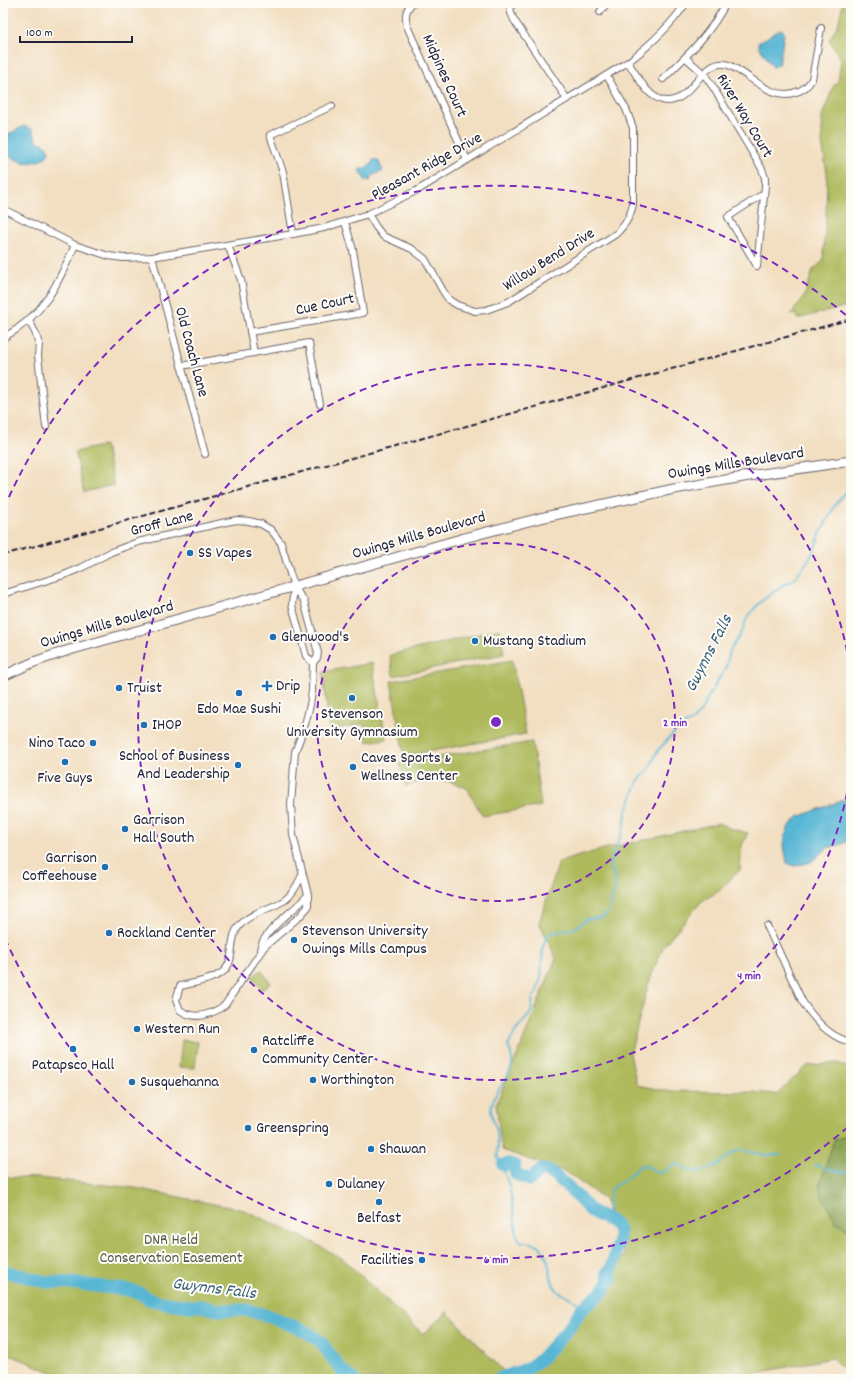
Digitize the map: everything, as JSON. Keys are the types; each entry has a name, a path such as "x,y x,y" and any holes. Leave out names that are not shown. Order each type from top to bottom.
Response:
{"main road":[{"name":"Owings Mills Boulevard","path":"3,676 34,662 60,653 468,538 576,510 690,486 851,461"}],"street":[{"name":"Midpines Court","path":"412,3 406,12 405,18 407,26 467,160"},
{"path":"510,3 511,13 514,20 567,99"},
{"path":"600,12 607,3"},
{"name":"Pleasant Ridge Drive","path":"3,209 75,245 109,256 123,258 152,257 228,245 293,234 345,222 368,214 418,190 607,76 651,44 668,26 686,3"},
{"path":"663,79 686,58 700,42 713,25 726,3"},
{"path":"628,62 652,95 665,101 674,100 681,97 704,74 716,66 726,65 779,94 794,93 803,90 812,79 821,28"},
{"name":"River Way Court","path":"686,58 704,74 758,160 765,178 764,194 757,266 728,217 764,194"},
{"name":"Willow Bend Drive","path":"368,214 383,236 412,249 425,260 449,300 457,305 475,311 486,310 508,302 616,234 626,225 631,216 633,204 633,128 626,108 607,76"},
{"path":"293,234 283,172 270,135 332,106"},
{"name":"Cue Court","path":"250,332 363,313 353,250 345,222"},
{"path":"3,338 29,321 42,307 52,294 75,245"},
{"path":"228,245 241,280 254,353"},
{"name":"Old Coach Lane","path":"152,257 205,454"},
{"path":"29,321 39,344 38,356 46,427"},
{"path":"181,366 309,343 320,404"},
{"name":"Groff Lane","path":"3,594 64,575 112,552 138,542 237,520 261,524 275,534 282,548 294,588"},
{"path":"294,588 304,601 318,653 317,658 313,663 310,705 304,728 295,752 291,805 293,835 308,895 306,910 264,947 225,1005 217,1011 199,1016 192,1016 180,1010 176,1000 180,986 216,976 226,969 229,963 235,933 238,928 249,917 284,900 298,884 302,874"},
{"path":"294,588 292,605 306,656 313,663"},
{"path":"301,638 314,636"},
{"path":"767,926 802,1001 808,1010 832,1034 851,1042"}],"green space":[{"path":"843,3 851,3 851,305 797,319 795,313 791,314 804,297 813,270 823,261 827,174 822,143 822,116 834,85 838,82 841,60 829,39 838,25"},
{"path":"105,445 114,485 84,492 75,452"},
{"name":"Mustang Stadium","path":"500,629 504,654 393,676 390,655"},
{"path":"512,660 526,734 404,756 391,681"},
{"name":"Stevenson University Gymnasium","path":"372,663 386,739 367,742 364,724 329,730 323,672"},
{"path":"532,742 541,806 483,816 468,789 459,785 451,782 436,780 405,786 400,763"},
{"name":"DNR Held Conservation Easement","path":"719,823 729,828 748,833 742,845 740,870 719,891 702,901 664,945 648,985 630,1054 637,1085 667,1091 752,1092 777,1094 807,1066 838,1063 851,1069 851,1377 832,1358 727,1379 237,1379 191,1376 181,1379 68,1379 3,1352 3,1177 38,1178 135,1188 244,1210 309,1240 343,1259 423,1334 447,1312 509,1377 567,1337 625,1254 604,1199 566,1172 502,1150 496,1104 556,958 539,922 559,862 604,849"},
{"path":"261,970 271,983 262,990 252,977"},
{"path":"182,1040 198,1042 195,1068 179,1067"},
{"path":"851,1134 851,1232 836,1222 821,1195 819,1185 834,1140"}],"water":[{"path":"779,30 783,30 784,34 779,65 773,67 759,47 758,43"},
{"path":"24,126 32,129 37,141 46,145 49,151 45,158 28,163 11,157 3,157 3,137"},
{"path":"373,160 378,160 383,171 372,176 370,181 365,180 359,170 371,165"},
{"path":"851,797 851,839 840,845 827,848 811,862 795,866 787,863 784,846 785,836 789,826 798,817"}],"waterway":[{"name":"Gwynns Falls","path":"581,1310 578,1303 555,1288 546,1256 539,1245 522,1242 517,1235 510,1189 503,1165 498,1159 498,1134 491,1112 495,1096 508,1076 512,1063 508,1046 515,1032 531,1013 533,997 537,992 541,978 543,946 548,934 575,928 587,919 605,916 610,909 615,891 615,881 613,871 610,868 610,863 624,827 626,813 638,781 649,769 658,750 679,728 693,720 700,713 726,667 730,651 743,630 746,620 763,600 783,585 793,580 814,551 820,534 835,505 851,485"},
{"path":"600,1216 607,1213 612,1188 628,1178 631,1173 641,1165 651,1168 654,1172 662,1173 673,1165 678,1164 687,1169 700,1172 719,1164 734,1152 740,1150 764,1155 781,1155"},
{"name":"Gwynns Falls","path":"498,1379 527,1369 541,1359 569,1328 581,1310 602,1292 611,1279 607,1273 611,1270 619,1241 619,1231 616,1225 591,1211 565,1184 549,1171 541,1170 530,1180 516,1174 514,1165 503,1165"},
{"path":"815,1165 851,1173"},
{"name":"Gwynns Falls","path":"3,1271 46,1282 71,1283 128,1290 140,1293 148,1299 160,1302 201,1306 217,1310 247,1310 272,1317 307,1332 320,1341 342,1371 353,1379"}],"railway":[{"path":"3,555 851,319"}],"place":[{"name":"SS Vapes","path":"190,553"},
{"name":"Glenwood's","path":"273,637"},
{"name":"Mustang Stadium","path":"475,641"},
{"name":"Drip","path":"267,686"},
{"name":"Truist","path":"119,688"},
{"name":"Edo Mae Sushi","path":"239,693"},
{"name":"Stevenson University Gymnasium","path":"352,698"},
{"name":"IHOP","path":"144,725"},
{"name":"Nino Taco","path":"93,743"},
{"name":"Five Guys","path":"65,762"},
{"name":"School of Business And Leadership","path":"238,765"},
{"name":"Caves Sports & Wellness Center","path":"353,767"},
{"name":"Garrison Hall South","path":"125,829"},
{"name":"Garrison Coffeehouse","path":"105,867"},
{"name":"Rockland Center","path":"109,933"},
{"name":"Stevenson University Owings Mills Campus","path":"294,940"},
{"name":"Western Run","path":"137,1029"},
{"name":"Patapsco Hall","path":"73,1049"},
{"name":"Ratcliffe Community Center","path":"254,1050"},
{"name":"Worthington","path":"313,1080"},
{"name":"Susquehanna","path":"132,1082"},
{"name":"Greenspring","path":"248,1128"},
{"name":"Shawan","path":"371,1149"},
{"name":"Dulaney","path":"329,1184"},
{"name":"Belfast","path":"379,1202"},
{"name":"Facilities","path":"422,1260"}]}
